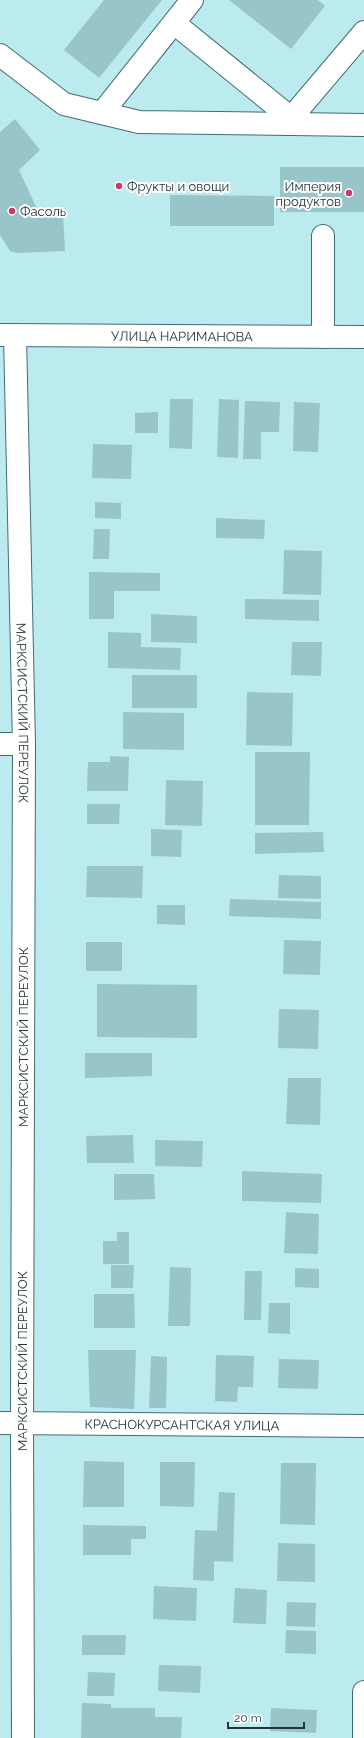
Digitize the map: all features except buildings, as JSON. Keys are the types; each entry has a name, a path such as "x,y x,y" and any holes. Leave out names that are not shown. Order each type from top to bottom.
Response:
{"street":[{"path":"102,113 192,0"},
{"path":"174,23 289,121"},
{"path":"289,121 364,32"},
{"path":"0,55 64,104 139,122 289,121 364,125"},
{"path":"323,236 323,337"},
{"name":"УЛИЦА НАРИМАНОВА","path":"5,331 364,337"},
{"name":"МАРКСИСТСКИЙ ПЕРЕУЛОК","path":"5,331 24,744 22,1423 23,1738"},
{"path":"0,744 24,744"},
{"name":"КРАСНОКУРСАНТСКАЯ УЛИЦА","path":"0,1423 364,1426"},
{"path":"364,1692 364,1738"}],"place":[{"name":"Фрукты и овощи","path":"119,186"},
{"name":"Империя продуктов","path":"349,193"},
{"name":"Фасоль","path":"12,211"}]}
